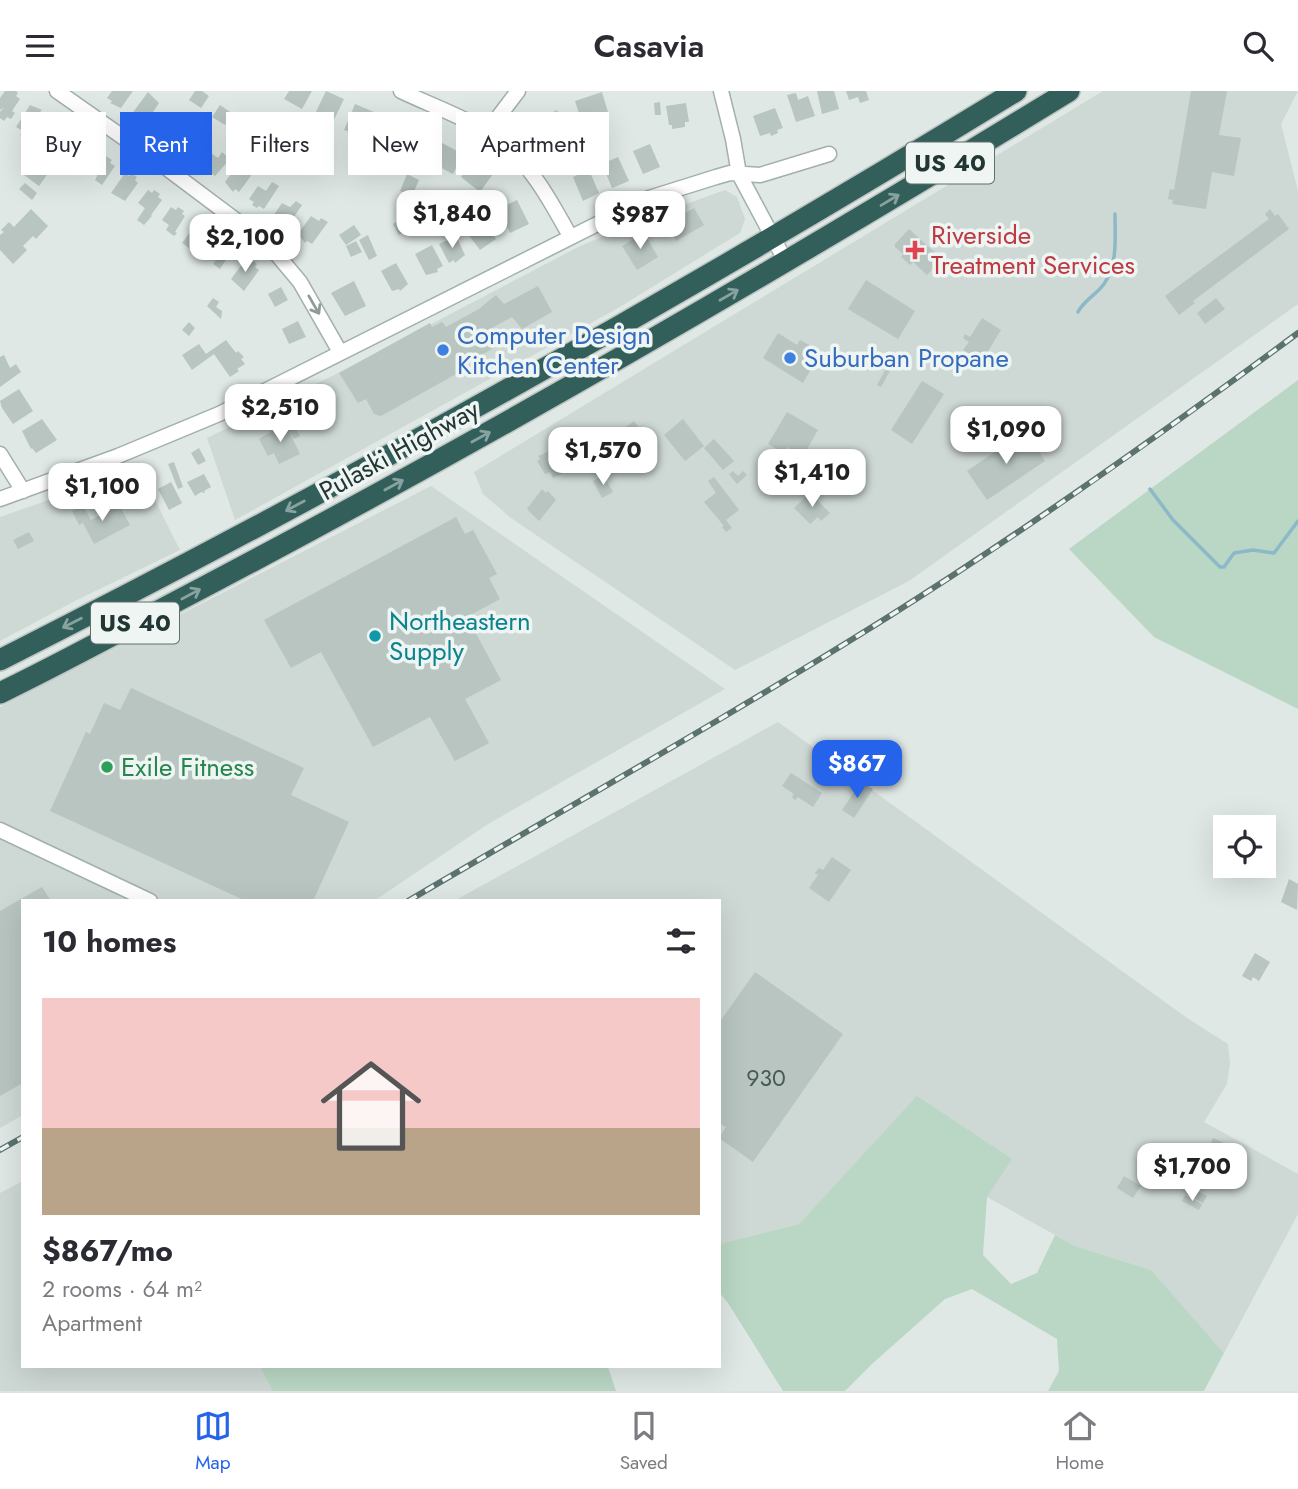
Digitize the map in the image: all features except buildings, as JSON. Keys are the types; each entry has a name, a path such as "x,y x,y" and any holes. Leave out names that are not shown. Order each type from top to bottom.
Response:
{"highway":[{"name":"Pulaski Highway","path":"0,660 392,453 602,336 1016,91"},
{"name":"Pulaski Highway","path":"0,693 338,516 609,365 1069,91"}],"street":[{"path":"57,91 269,245 300,282 340,352"},
{"path":"401,91 456,117"},
{"path":"502,112 518,91"},
{"path":"721,91 739,174 774,235 786,262"},
{"path":"0,499 118,456 219,414 649,198 716,177 760,175 828,154"},
{"path":"533,175 570,236"},
{"path":"0,454 23,491"},
{"path":"0,830 146,899"}],"shaded area":[{"path":"1103,91 1298,91 1281,124 1298,191 1298,304 909,581 735,670 511,518 483,494 474,472"},
{"path":"725,190 737,197 745,219 740,233 618,308 235,520 207,438 340,372 580,246"},
{"path":"139,468 180,550 0,641 0,517"},
{"path":"431,486 725,689 488,824 377,899 21,899 21,1116 0,1128 0,707"},
{"path":"778,722 1187,1018 1228,1044 1230,1063 1227,1084 1204,1122 1298,1174 1298,1214 1224,1353 1151,1270 1075,1246 987,1197 917,1097 799,1224 721,1244 721,899 458,899"},
{"path":"21,1182 21,1368 261,1368 273,1391 0,1391 0,1193"}],"green space":[{"path":"1298,380 1298,709 1154,637 1069,549"},
{"path":"917,1096 1012,1159 987,1197 983,1255 1011,1284 1037,1273 1055,1235 1075,1246 1151,1270 1224,1353 1204,1391 1048,1391 1059,1371 1057,1339 972,1289 945,1299 845,1391 783,1391 721,1294 721,1244 799,1224"},
{"path":"261,1368 608,1368 616,1391 273,1391"}],"waterway":[{"path":"1078,312 1104,284 1112,268 1115,214"},
{"path":"1150,489 1173,520 1220,567 1224,567 1234,553 1253,550 1274,553 1298,521"}],"railway":[{"path":"411,899 709,726 888,617 1095,479 1298,333"},
{"path":"0,1150 21,1138"}],"place":[{"name":"Riverside Treatment Services","path":"915,250"},
{"name":"Computer Design Kitchen Center","path":"443,350"},
{"name":"Suburban Propane","path":"790,358"},
{"name":"Northeastern Supply","path":"375,636"},
{"name":"Exile Fitness","path":"107,767"}]}
